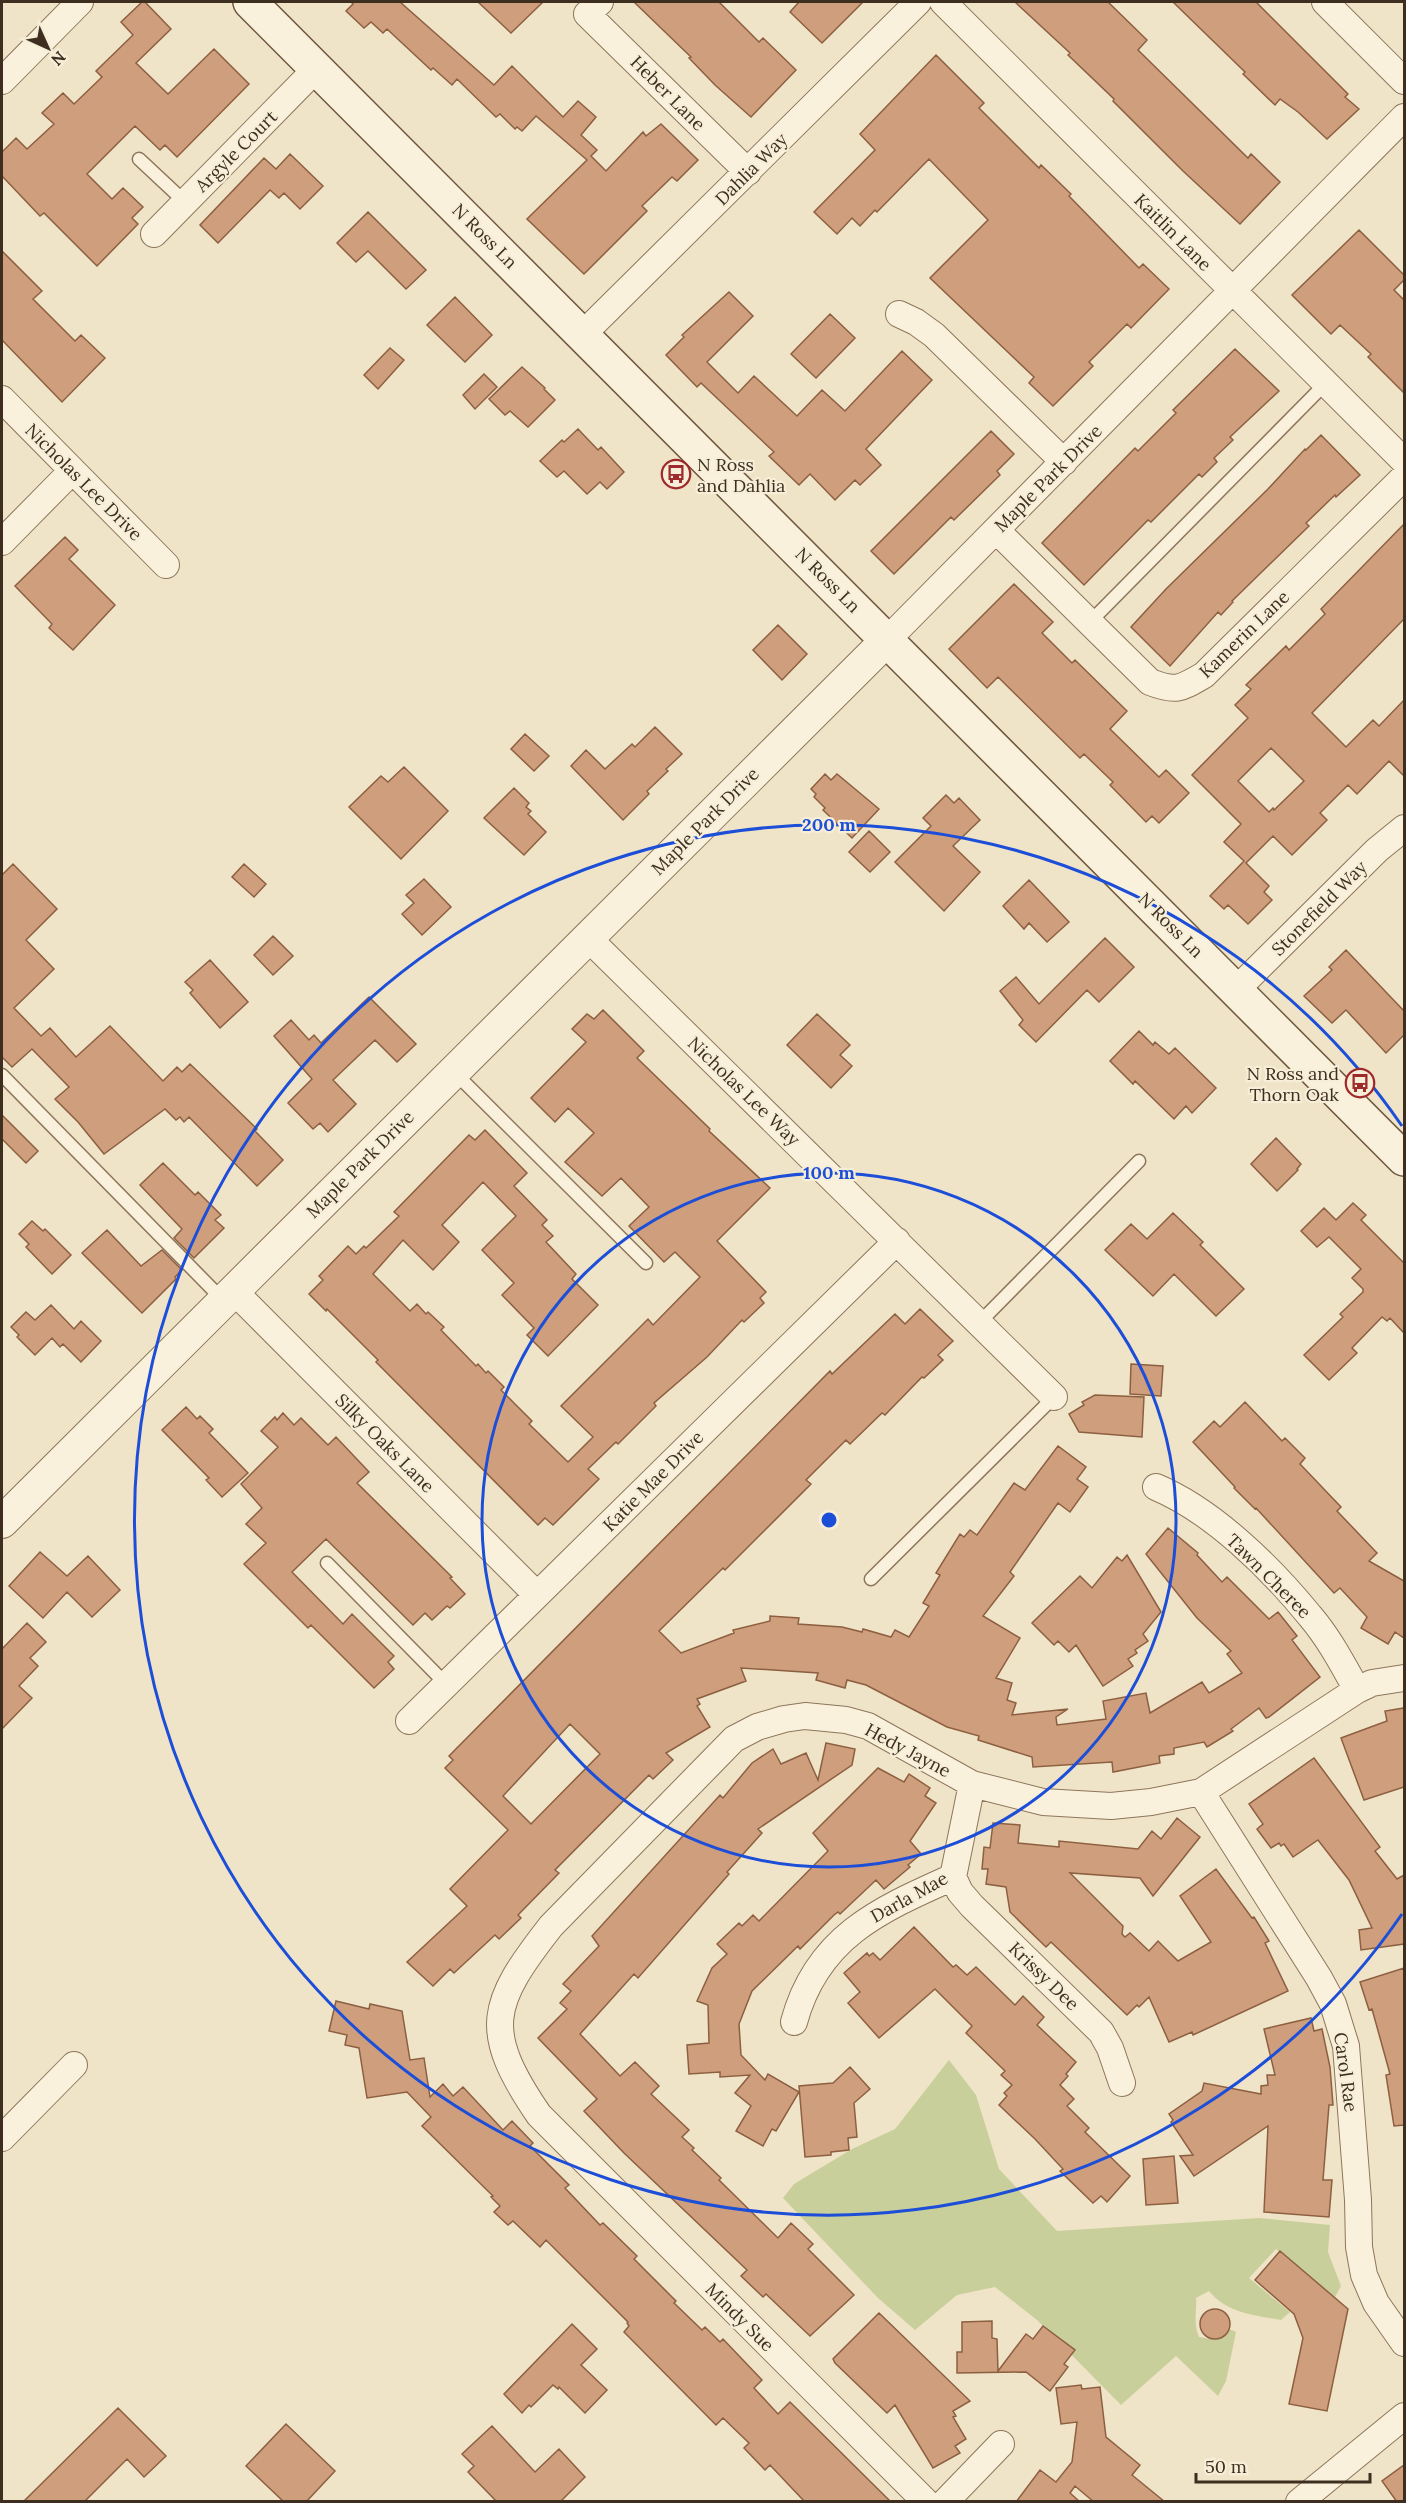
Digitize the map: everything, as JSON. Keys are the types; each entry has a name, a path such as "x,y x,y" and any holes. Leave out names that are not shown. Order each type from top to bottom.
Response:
{"main road":[{"name":"N Ross Ln","path":"250,2 1404,1160"}],"street":[{"path":"2,81 80,2"},
{"name":"Dahlia Way","path":"583,334 918,2"},
{"name":"Kaitlin Lane","path":"943,2 1404,462"},
{"path":"1325,2 1404,81"},
{"name":"Heber Lane","path":"593,8 748,172"},
{"name":"Argyle Court","path":"154,234 317,68"},
{"name":"Maple Park Drive","path":"2,1522 997,531 1404,117"},
{"path":"899,315 916,321 934,334 1064,462"},
{"name":"Nicholas Lee Drive","path":"2,399 166,565"},
{"path":"2,542 72,471"},
{"name":"Kamerin Lane","path":"997,531 1150,682 1169,690 1185,686 1204,675 1404,477"},
{"name":"Stonefield Way","path":"1236,990 1377,850 1404,828"},
{"name":"Nicholas Lee Way","path":"588,938 1053,1397"},
{"name":"Katie Mae Drive","path":"409,1721 897,1241"},
{"name":"Silky Oaks Lane","path":"228,1295 537,1595"},
{"name":"Tawn Cheree","path":"1156,1487 1207,1515 1277,1578 1312,1617 1357,1690"},
{"name":"Hedy Jayne","path":"555,2132 539,2115 510,2069 500,2041 499,2023 502,2002 530,1953 551,1926 734,1739 757,1727 784,1719 805,1716 846,1720 868,1726 972,1784 1043,1802 1111,1806 1151,1802 1201,1792 1357,1690 1372,1683 1404,1678"},
{"name":"Darla Mae","path":"794,2022 809,1979 846,1937 861,1924 894,1904 953,1877 972,1784"},
{"name":"Carol Rae","path":"1201,1792 1320,1978 1333,2004 1346,2046 1358,2200 1359,2247 1364,2275 1376,2303 1404,2343"},
{"name":"Krissy Dee","path":"953,1877 960,1892 972,1906 1101,2032 1110,2048 1122,2083"},
{"path":"2,2138 74,2065"},
{"name":"Mindy Sue","path":"555,2132 926,2502"},
{"path":"1299,2502 1404,2416"},
{"path":"945,2502 1002,2444"}],"lane":[{"path":"139,159 185,202"},
{"path":"1089,624 1326,383"},
{"path":"453,1072 646,1263"},
{"path":"2,1075 228,1295"},
{"path":"979,1323 1139,1161"},
{"path":"872,1579 1053,1397"},
{"path":"327,1563 446,1684"}],"green space":[{"path":"949,2060 976,2095 999,2169 1057,2231 1259,2218 1330,2225 1328,2252 1341,2286 1335,2297 1276,2249 1249,2278 1290,2312 1281,2320 1232,2309 1209,2291 1196,2298 1196,2322 1199,2337 1211,2339 1227,2328 1236,2332 1226,2381 1218,2396 1176,2356 1121,2405 1037,2320 995,2287 957,2295 915,2330 878,2298 783,2198 794,2184 852,2149 895,2129"}],"building":[{"path":"142,2 145,2 171,29 136,63 168,94 214,49 249,84 177,157 165,145 160,150 135,126 87,174 112,199 123,188 143,207 132,218 138,224 97,266 44,213 40,216 2,176 2,152 16,138 27,149 54,124 42,113 63,93 74,104 102,77 96,71 133,35 121,22"},
{"path":"351,2 400,2 494,85 512,66 563,117 578,101 596,117 581,135 597,150 591,156 606,171 643,132 646,136 661,124 698,160 677,181 672,177 642,206 647,211 584,274 527,219 587,160 536,116 522,131 517,127 515,129 500,114 496,117 457,79 452,85 433,68 431,70 387,29 383,33 371,22 364,28 346,11 353,4"},
{"path":"478,2 543,2 511,33"},
{"path":"634,2 719,2 759,42 763,38 796,70 751,117 715,85 689,58 691,57"},
{"path":"799,2 863,2 822,43 790,12"},
{"path":"1015,2 1108,2 1147,40 1138,50 1248,158 1251,154 1280,182 1240,224 1113,101 1114,99 1068,55 1070,53"},
{"path":"1173,2 1256,2 1348,94 1345,97 1359,109 1327,139 1280,99 1275,105 1243,74 1245,72"},
{"path":"936,55 984,103 979,108 1039,168 1041,165 1071,194 1069,196 1139,268 1143,264 1169,289 1131,328 1127,324 1089,362 1093,366 1053,406 1029,383 1034,377 930,278 988,220 929,159 860,226 852,218 837,234 814,212 875,150 860,134"},
{"path":"290,154 323,186 300,209 284,193 279,198 270,190 218,243 200,225 264,158 276,169"},
{"path":"368,212 426,270 406,289 368,251 356,262 337,243"},
{"path":"1359,230 1404,275 1404,280 1394,290 1404,300 1404,393 1368,357 1371,354 1340,325 1331,334 1292,295"},
{"path":"2,251 42,291 33,299 75,341 81,335 105,358 62,402 2,340"},
{"path":"729,292 753,316 707,362 738,393 754,376 797,416 822,390 845,411 902,351 932,380 866,449 881,465 860,485 855,480 835,500 810,474 799,485 769,456 774,452 701,383 697,387 666,355 684,337 682,335"},
{"path":"455,297 492,335 465,362 427,325"},
{"path":"830,314 855,338 816,378 791,354"},
{"path":"390,348 404,360 378,389 364,375"},
{"path":"1235,349 1279,391 1230,437 1233,440 1214,458 1217,462 1202,477 1199,474 1151,522 1148,520 1084,585 1042,543 1135,448 1138,451 1176,413 1173,410"},
{"path":"522,367 555,400 528,427 510,411 505,415 489,399"},
{"path":"484,374 497,387 475,409 463,395"},
{"path":"578,429 598,450 601,447 624,472 607,489 600,482 587,494 564,471 557,477 540,461 562,440 564,442"},
{"path":"991,431 1014,454 997,471 1000,475 954,520 951,517 894,574 871,551"},
{"path":"1321,435 1360,475 1306,523 1309,526 1232,601 1221,615 1218,612 1170,666 1131,627 1166,589"},
{"path":"1404,524 1404,619 1312,713 1346,747 1373,720 1379,726 1404,700 1404,776 1389,761 1357,794 1348,785 1320,813 1327,820 1292,855 1273,836 1246,863 1269,886 1264,892 1272,900 1248,924 1228,905 1224,909 1210,896 1244,861 1224,842 1241,824 1192,775 1248,718 1235,705 1251,689 1246,685 1286,646 1289,650 1325,614 1321,609","holes":["1271,748 1304,781 1274,810 1273,808 1269,812 1238,781"]},
{"path":"65,537 78,550 69,559 115,605 73,650 49,628 52,624 15,586"},
{"path":"1014,584 1053,622 1042,633 1072,663 1075,660 1127,711 1110,729 1159,777 1166,770 1189,793 1159,823 1152,816 1146,822 1110,785 1113,782 1084,754 1080,758 998,677 987,688 949,649"},
{"path":"778,625 807,654 782,680 753,650"},
{"path":"655,727 682,754 647,791 649,794 623,820 571,766 586,750 605,769 632,744 635,747"},
{"path":"525,734 549,756 534,771 511,749"},
{"path":"404,767 448,811 401,859 349,807 381,776 388,782"},
{"path":"825,774 831,780 837,774 879,809 852,838 823,810 825,808 814,797 816,794 811,789"},
{"path":"514,788 529,803 526,807 531,811 528,814 546,832 524,855 484,818"},
{"path":"946,795 954,803 959,798 980,820 953,846 980,872 944,911 895,862 931,826 923,818"},
{"path":"869,831 890,852 870,872 849,852"},
{"path":"13,864 57,909 26,940 54,969 14,1008 41,1036 50,1028 76,1057 110,1026 163,1081 177,1067 182,1072 190,1064 257,1129 255,1131 283,1160 257,1186 189,1117 184,1122 180,1117 176,1120 165,1109 104,1154 78,1122 55,1099 69,1087 32,1049 12,1067 2,1057 2,875"},
{"path":"244,864 266,884 254,897 232,877"},
{"path":"424,879 451,907 422,935 402,914 414,903 406,895"},
{"path":"1029,880 1069,922 1047,942 1029,923 1024,929 1003,906"},
{"path":"273,936 293,956 273,975 254,955"},
{"path":"1105,938 1134,967 1099,1002 1087,990 1036,1042 1019,1025 1023,1020 1000,991 1016,977 1039,1004"},
{"path":"1346,950 1404,1011 1404,1035 1386,1053 1346,1010 1332,1023 1304,996 1332,970 1329,967"},
{"path":"210,960 248,1002 220,1028 190,993 193,990 185,982"},
{"path":"369,997 416,1044 397,1062 375,1040 333,1080 356,1104 328,1132 320,1123 313,1129 288,1103 312,1079 274,1036 291,1020 309,1040 314,1035 321,1043"},
{"path":"603,1010 644,1051 637,1058 710,1129 709,1131 770,1188 717,1241 766,1292 760,1298 764,1303 744,1322 742,1320 707,1357 654,1403 656,1406 618,1444 616,1442 588,1469 599,1479 553,1525 545,1518 538,1525 376,1362 378,1360 309,1294 323,1280 319,1276 348,1246 356,1254 364,1246 366,1248 399,1216 394,1212 469,1135 475,1140 485,1130 527,1173 514,1186 547,1220 542,1225 553,1236 546,1242 576,1274 572,1279 598,1305 548,1356 527,1335 534,1328 502,1295 514,1283 482,1250 516,1216 483,1182 442,1225 459,1242 433,1270 403,1240 373,1274 410,1311 417,1304 444,1327 441,1330 476,1366 478,1364 486,1373 488,1371 504,1387 501,1390 532,1421 529,1424 568,1462 593,1437 561,1406 648,1319 653,1325 700,1277 675,1252 664,1262 629,1226 649,1207 621,1178 602,1196 565,1162 594,1133 568,1108 555,1122 531,1098 586,1042 572,1029 587,1014 594,1019"},
{"path":"817,1014 850,1045 840,1055 852,1066 831,1088 787,1045"},
{"path":"1139,1031 1153,1045 1155,1042 1169,1054 1175,1048 1216,1088 1192,1113 1186,1106 1174,1119 1135,1081 1133,1084 1110,1061"},
{"path":"2,1115 38,1151 26,1163 2,1139"},
{"path":"1276,1138 1301,1164 1277,1191 1251,1164"},
{"path":"163,1163 195,1195 198,1192 221,1215 215,1220 224,1228 194,1258 174,1238 182,1229 140,1185"},
{"path":"1353,1203 1366,1215 1361,1220 1404,1263 1404,1333 1390,1318 1387,1321 1382,1317 1352,1348 1357,1353 1329,1380 1304,1355 1343,1317 1340,1314 1363,1292 1363,1289 1352,1278 1361,1269 1329,1237 1317,1247 1301,1231 1324,1208 1336,1220"},
{"path":"1173,1213 1203,1242 1200,1245 1244,1289 1216,1316 1174,1274 1153,1296 1105,1250 1131,1224 1147,1239"},
{"path":"32,1221 43,1231 45,1229 71,1255 52,1274 26,1247 29,1244 19,1234"},
{"path":"107,1230 141,1266 162,1250 182,1270 142,1313 82,1253"},
{"path":"51,1305 74,1329 81,1321 101,1341 81,1362 63,1344 60,1347 52,1338 35,1355 17,1337 19,1335 11,1327 26,1312 35,1320"},
{"path":"920,1309 953,1341 938,1355 943,1360 924,1378 922,1377 885,1415 882,1413 850,1444 846,1440 806,1480 811,1484 725,1570 723,1568 659,1631 681,1653 734,1633 733,1630 770,1621 770,1616 799,1618 798,1624 842,1627 862,1632 863,1629 891,1637 895,1630 909,1637 929,1606 923,1603 940,1575 936,1573 960,1534 964,1537 970,1530 977,1535 1014,1483 1025,1490 1058,1446 1086,1467 1077,1479 1088,1487 1070,1512 1058,1503 1010,1572 1014,1576 983,1616 1020,1638 996,1678 1012,1683 1007,1700 1016,1703 1012,1715 1068,1709 1056,1717 1057,1725 1106,1719 1103,1701 1146,1693 1150,1713 1202,1682 1209,1693 1242,1673 1227,1654 1231,1651 1197,1618 1146,1554 1168,1528 1198,1553 1197,1555 1222,1582 1227,1577 1269,1619 1278,1612 1297,1636 1292,1640 1320,1677 1269,1717 1266,1718 1259,1708 1231,1729 1233,1731 1207,1747 1204,1742 1174,1748 1174,1754 1159,1756 1160,1763 1113,1772 1112,1762 1033,1767 1032,1757 978,1740 979,1736 947,1727 866,1685 847,1680 845,1688 816,1680 818,1673 741,1668 746,1681 697,1699 700,1704 697,1706 710,1727 666,1753 673,1760 653,1779 649,1775 555,1870 559,1873 518,1915 521,1918 499,1939 495,1935 454,1973 450,1969 433,1986 407,1962 467,1906 450,1889 508,1830 445,1768 453,1760 449,1756 830,1371 832,1374 895,1314 905,1324","holes":["570,1724 600,1754 531,1824 503,1796"]},
{"path":"1131,1364 1163,1366 1161,1396 1130,1394"},
{"path":"1095,1395 1144,1397 1142,1437 1079,1432 1069,1414 1084,1405 1082,1402"},
{"path":"1245,1402 1282,1441 1285,1438 1305,1458 1300,1464 1341,1507 1337,1511 1377,1553 1369,1561 1404,1581 1404,1638 1395,1632 1388,1644 1361,1628 1367,1617 1340,1588 1334,1593 1193,1442 1214,1421 1220,1427"},
{"path":"186,1407 197,1419 200,1416 213,1429 209,1433 248,1473 222,1497 206,1480 209,1478 162,1430"},
{"path":"283,1413 294,1425 301,1418 328,1445 336,1437 369,1472 357,1483 452,1577 450,1578 465,1594 432,1620 425,1613 413,1625 326,1539 292,1572 343,1624 352,1614 394,1656 388,1662 394,1669 374,1688 311,1625 308,1628 244,1564 266,1543 246,1524 262,1508 241,1484 278,1447 261,1431 275,1417 277,1420"},
{"path":"40,1552 67,1576 88,1556 120,1590 92,1617 67,1592 43,1618 9,1586"},
{"path":"1127,1555 1161,1612 1143,1634 1148,1641 1135,1650 1137,1653 1128,1659 1133,1666 1103,1686 1076,1645 1069,1652 1058,1641 1054,1645 1032,1623 1080,1576 1092,1588 1117,1557 1122,1561"},
{"path":"27,1623 46,1642 30,1658 38,1666 19,1686 32,1698 2,1729 2,1649"},
{"path":"1404,1708 1404,1787 1364,1800 1341,1738 1387,1721 1385,1711"},
{"path":"826,1743 855,1749 852,1765 758,1829 762,1833 727,1872 729,1874 638,1978 634,1974 580,2034 620,2076 635,2062 659,2086 651,2094 689,2130 682,2137 721,2178 719,2180 778,2238 791,2223 813,2244 808,2249 854,2295 810,2336 766,2294 763,2297 741,2276 747,2270 624,2153 584,2111 597,2099 538,2038 567,2009 560,2003 571,1991 563,1984 599,1946 592,1936 720,1795 723,1798 752,1763 773,1749 781,1764 806,1753 818,1780"},
{"path":"1314,1758 1380,1847 1375,1851 1397,1879 1404,1875 1404,1944 1361,1950 1359,1930 1372,1928 1349,1880 1318,1840 1293,1857 1284,1844 1281,1846 1279,1843 1271,1848 1257,1829 1263,1824 1249,1804"},
{"path":"878,1768 904,1782 909,1774 930,1788 925,1796 936,1803 910,1841 921,1854 908,1865 910,1867 884,1889 876,1880 840,1914 838,1912 834,1915 800,1949 798,1946 752,1991 739,2024 741,2055 765,2080 768,2074 799,2092 776,2131 772,2129 763,2146 736,2131 751,2106 735,2093 750,2075 720,2077 720,2072 689,2074 687,2045 709,2043 708,2005 697,2001 712,1968 727,1954 717,1944 739,1923 742,1926 753,1915 759,1921 828,1851 813,1833"},
{"path":"1177,1818 1200,1837 1153,1896 1140,1878 1070,1873 1123,1926 1122,1934 1125,1937 1130,1933 1149,1951 1158,1941 1178,1961 1211,1942 1180,1896 1216,1869 1252,1918 1254,1917 1269,1941 1265,1943 1288,1991 1193,2035 1192,2032 1169,2042 1149,1997 1127,2015 1051,1942 1046,1947 1010,1912 1006,1887 986,1884 988,1869 982,1869 984,1847 990,1848 993,1823 1020,1825 1018,1843 1059,1847 1059,1841 1138,1849 1152,1831 1161,1839"},
{"path":"914,1927 953,1967 956,1965 967,1975 976,1967 1015,2005 1023,1996 1044,2017 1037,2025 1076,2062 1060,2085 1074,2099 1067,2106 1089,2128 1085,2132 1130,2176 1107,2202 1101,2196 1093,2203 1060,2171 1063,2169 1035,2139 999,2105 1007,2096 1004,2093 1012,2085 1001,2075 1005,2071 966,2033 972,2026 935,1989 879,2038 848,2003 860,1992 844,1973 867,1953 869,1956 873,1953 880,1960"},
{"path":"1404,1968 1404,2125 1394,2126 1386,2075 1390,2074 1372,2009 1369,2010 1360,1982"},
{"path":"336,2001 369,2009 370,2004 402,2011 410,2060 424,2058 430,2097 443,2084 453,2096 463,2087 503,2130 512,2121 533,2143 530,2146 569,2185 565,2188 600,2225 603,2223 637,2256 634,2259 676,2301 674,2303 702,2330 705,2327 720,2342 723,2339 762,2380 754,2388 778,2414 790,2402 891,2502 805,2502 770,2465 765,2470 744,2448 749,2443 723,2418 716,2425 624,2332 629,2326 628,2322 546,2240 540,2247 513,2221 508,2225 494,2212 500,2206 491,2197 493,2196 422,2126 431,2117 407,2092 367,2098 359,2048 345,2045 347,2035 329,2031"},
{"path":"1311,2018 1314,2031 1322,2029 1330,2067 1333,2105 1329,2105 1323,2180 1332,2180 1329,2217 1264,2212 1268,2126 1194,2176 1180,2156 1193,2155 1171,2122 1173,2120 1169,2114 1202,2091 1204,2083 1261,2094 1261,2086 1268,2085 1267,2075 1275,2075 1264,2029"},
{"path":"850,2067 870,2089 854,2103 857,2137 848,2138 849,2150 831,2152 831,2155 805,2157 799,2086 833,2083"},
{"path":"1174,2156 1178,2203 1146,2205 1143,2159"},
{"path":"1280,2251 1348,2309 1327,2411 1289,2404 1303,2338 1294,2314 1255,2280"},
{"path":"1215,2309 1221,2310 1229,2318 1229,2330 1221,2338 1215,2339 1209,2338 1201,2330 1200,2324 1201,2318 1209,2310"},
{"path":"879,2313 970,2401 953,2411 956,2416 953,2417 966,2439 955,2446 960,2453 933,2468 895,2405 887,2413 833,2359"},
{"path":"992,2321 992,2338 997,2339 998,2371 1026,2334 1033,2339 1043,2326 1075,2350 1064,2364 1068,2367 1050,2391 1026,2372 957,2373 957,2352 962,2352 962,2322"},
{"path":"572,2324 597,2349 581,2365 607,2390 585,2413 559,2387 558,2389 553,2385 522,2413 504,2394"},
{"path":"1081,2385 1082,2389 1100,2387 1106,2437 1140,2465 1132,2475 1165,2502 1094,2502 1075,2486 1070,2493 1080,2502 1016,2502 1040,2470 1056,2482 1072,2462 1077,2422 1061,2424 1056,2388"},
{"path":"118,2408 166,2456 144,2477 127,2459 84,2502 23,2502"},
{"path":"286,2424 335,2471 306,2502 284,2502 246,2466"},
{"path":"492,2426 535,2472 559,2449 585,2477 560,2502 497,2502 468,2472 474,2466 462,2454"},
{"path":"1404,2465 1404,2502 1397,2502 1382,2481"}],"place":[{"name":"N Ross and Dahlia","path":"676,474"},
{"name":"N Ross and Thorn Oak","path":"1360,1083"}]}
